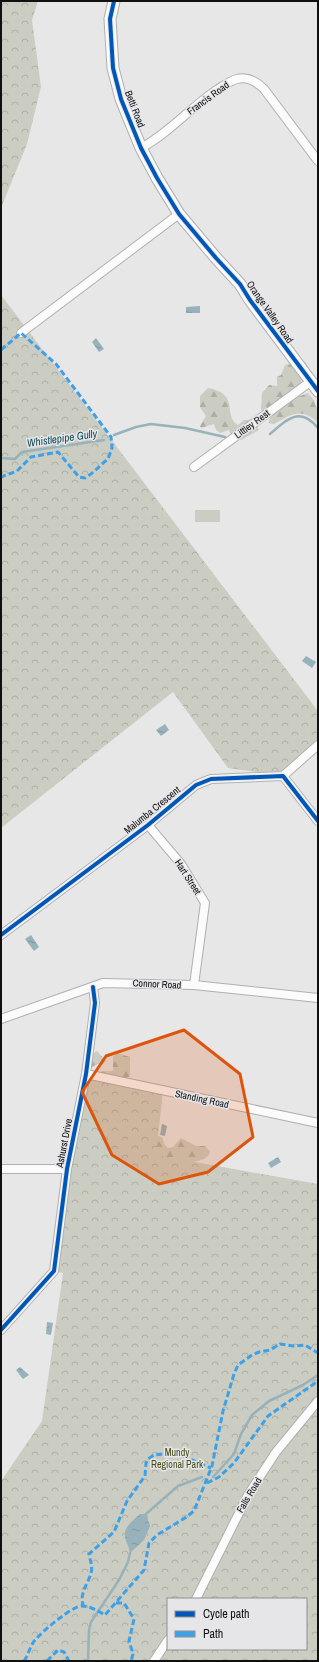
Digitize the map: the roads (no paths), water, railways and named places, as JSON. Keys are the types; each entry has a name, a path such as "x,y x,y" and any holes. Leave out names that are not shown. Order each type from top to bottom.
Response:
{"street":[{"name":"Betti Road","path":"114,1 110,20 113,68 121,99 141,148 179,214"},
{"name":"Francis Road","path":"141,148 156,140 208,96 230,82 242,78 256,82 264,89 318,161"},
{"name":"Orange Valley Road","path":"179,214 216,258 224,274 250,300 315,389"},
{"path":"21,333 179,214"},
{"name":"Littley Rest","path":"194,466 315,389"},
{"path":"318,745 283,776 318,821"},
{"name":"Malumba Crescent","path":"1,935 148,825 196,785 211,779 283,776"},
{"name":"Hart Street","path":"148,825 181,864 205,903 194,985"},
{"name":"Connor Road","path":"1,1019 104,983 127,982 194,985 318,998"},
{"name":"Ashurst Drive","path":"1,1330 54,1271 67,1169 86,1074 95,1003 93,987"},
{"name":"Standing Road","path":"86,1074 318,1123"},
{"path":"1,1169 67,1169"},
{"name":"Falls Road","path":"196,1598 238,1512 258,1479 276,1452 318,1401"},
{"path":"154,1661 167,1642"}],"water":[{"path":"200,306 200,313 186,313 186,307"},
{"path":"96,338 104,349 99,352 92,342"},
{"path":"306,656 316,662 312,668 302,661"},
{"path":"165,724 169,730 161,736 156,730"},
{"path":"31,935 39,947 34,951 25,939"},
{"path":"162,1124 167,1126 165,1136 160,1135"},
{"path":"278,1157 281,1162 271,1168 268,1163"},
{"path":"47,1322 53,1323 51,1335 46,1334"},
{"path":"20,1367 29,1375 23,1379 16,1370"},
{"path":"140,1514 146,1514 150,1526 144,1540 130,1553 125,1537 126,1529"}],"waterway":[{"name":"Whistlepipe Gully","path":"270,434 288,420 299,416 311,421 318,428"},
{"path":"114,435 136,427 151,424 185,428 225,437"},
{"name":"Whistlepipe Gully","path":"1,458 15,459 22,452 104,440"},
{"path":"213,1477 234,1454 241,1434 252,1415 269,1401 303,1385 318,1375"},
{"path":"146,1514 178,1486 202,1477"},
{"path":"88,1661 89,1630 91,1622 119,1580 128,1562 130,1553"}],"park label":[{"name":"Mundy Regional Park","path":"177,1458"}]}
